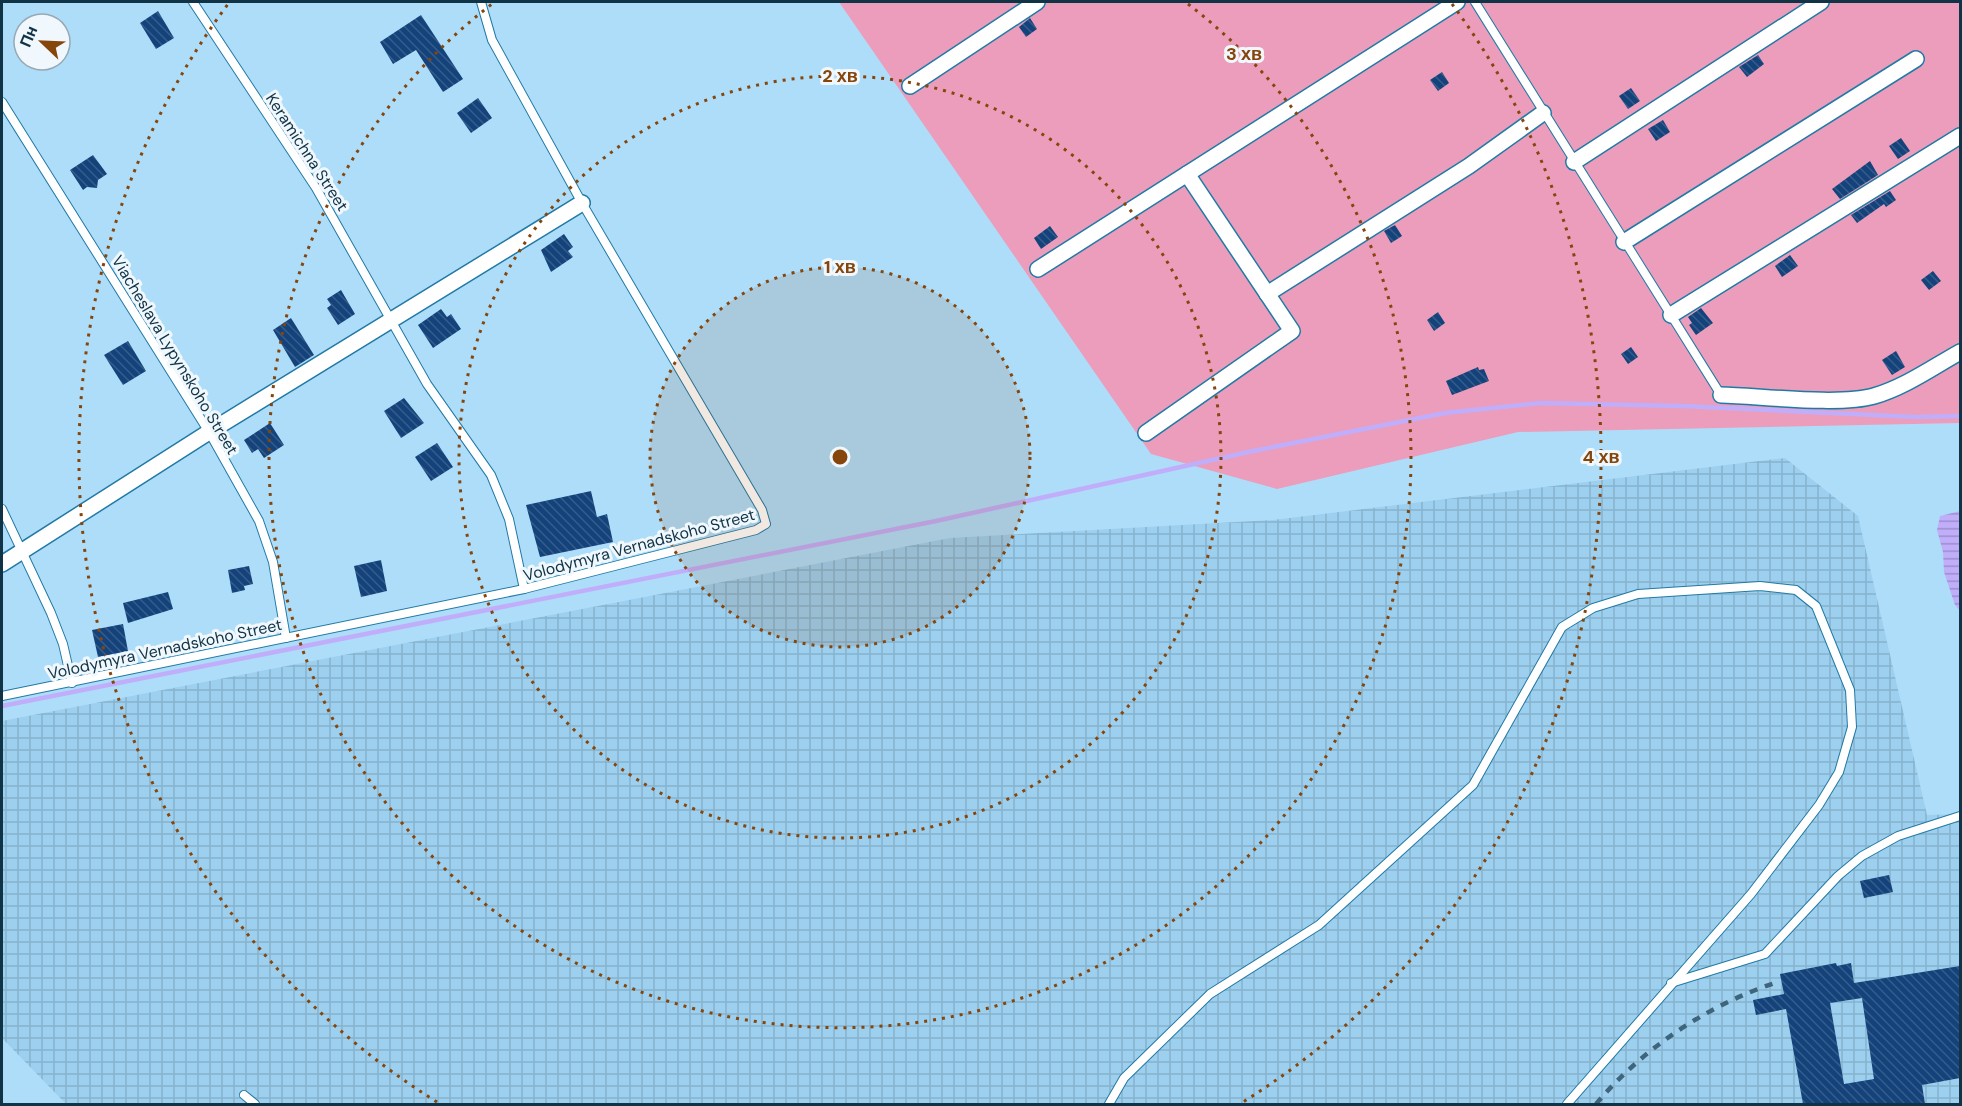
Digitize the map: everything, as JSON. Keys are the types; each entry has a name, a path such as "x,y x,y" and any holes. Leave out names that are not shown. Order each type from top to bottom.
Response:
{"street":[{"path":"910,86 1037,2"},
{"path":"1038,269 1457,2"},
{"path":"1574,162 1821,2"},
{"path":"1624,242 1916,59"},
{"path":"1267,294 1469,166 1543,113"},
{"path":"1671,315 1960,136"},
{"path":"1146,433 1292,331 1188,174"},
{"path":"2,564 209,432 582,203"},
{"path":"1721,395 1848,400 1872,396 1897,387 1960,352"}],"lane":[{"name":"Keramichna Street","path":"193,2 316,188 427,384 491,476 509,519 524,589"},
{"name":"Volodymyra Vernadskoho Street","path":"2,696 524,589 764,527 767,522 582,203 492,40 481,2"},
{"path":"1475,2 1721,395"},
{"name":"Viacheslava Lypynskoho Street","path":"2,102 209,432 264,534 280,594 286,638"},
{"path":"2,509 20,552 59,631 72,683"},
{"path":"1109,1104 1125,1078 1210,994 1319,925 1473,785 1562,627 1593,608 1638,594 1760,586 1796,590 1816,606 1850,690 1852,727 1839,771 1819,805 1751,894 1567,1104"},
{"path":"1671,983 1765,954 1838,876 1862,856 1898,836 1960,816"},
{"path":"244,1095 255,1104"}],"shaded area":[{"path":"839,2 1960,2 1960,423 1518,432 1277,489 1151,454"},
{"path":"1785,458 1858,516 1927,815 1960,814 1960,1104 66,1104 2,1038 2,721 950,538 1273,520"},
{"path":"1960,511 1960,611 1955,605 1944,572 1943,552 1937,530 1940,516"}],"building":[{"path":"158,11 174,38 156,49 140,23"},
{"path":"421,15 463,79 443,92 416,50 393,64 380,42"},
{"path":"1030,18 1037,29 1026,37 1019,27"},
{"path":"1758,55 1764,64 1747,77 1739,67"},
{"path":"1442,72 1449,83 1438,91 1430,80"},
{"path":"1631,88 1640,101 1628,109 1619,96"},
{"path":"478,98 492,118 471,133 457,113"},
{"path":"1663,120 1670,132 1656,141 1648,129"},
{"path":"1901,138 1910,151 1898,159 1889,146"},
{"path":"93,155 107,174 98,180 97,188 87,187 83,190 70,170"},
{"path":"1870,161 1878,175 1840,199 1832,189"},
{"path":"1890,191 1896,200 1886,207 1884,204 1857,223 1851,215"},
{"path":"1395,225 1402,236 1391,243 1384,231"},
{"path":"1050,226 1058,237 1041,249 1034,238"},
{"path":"564,234 573,247 568,251 573,257 551,272 541,250"},
{"path":"1790,255 1798,266 1782,277 1775,266"},
{"path":"1933,271 1941,281 1929,290 1921,280"},
{"path":"341,290 355,314 338,325 327,308 331,305 327,299"},
{"path":"1701,308 1713,323 1696,335 1689,325 1692,323 1688,317"},
{"path":"441,309 447,317 451,314 461,329 433,348 418,325"},
{"path":"1438,312 1445,323 1434,331 1427,320"},
{"path":"291,318 314,355 295,367 273,330"},
{"path":"128,341 146,371 123,385 104,355"},
{"path":"1631,347 1638,357 1628,364 1621,354"},
{"path":"1896,351 1905,367 1892,375 1882,360"},
{"path":"1478,367 1479,370 1484,369 1489,381 1452,395 1446,381"},
{"path":"404,398 424,423 401,438 384,411"},
{"path":"270,423 284,445 264,458 258,449 252,453 244,440"},
{"path":"437,443 453,467 431,481 415,457"},
{"path":"591,491 597,517 607,514 613,542 540,557 526,505"},
{"path":"381,560 387,591 361,597 354,566"},
{"path":"249,566 253,584 244,586 245,590 232,593 228,570"},
{"path":"168,592 173,609 128,623 123,603"},
{"path":"123,624 128,651 98,657 92,630"},
{"path":"1889,875 1893,892 1864,898 1860,881"},
{"path":"1836,963 1837,966 1851,963 1854,983 1960,966 1960,1078 1922,1085 1925,1104 1803,1104 1786,1009 1756,1015 1753,1000 1784,994 1780,974","holes":["1862,998 1874,1079 1844,1084 1830,1003"]}],"waterway":[{"path":"2,706 936,521 1253,451 1445,413 1540,403 1683,406 1915,417 1960,416"}],"railway":[{"path":"1596,1104 1635,1064 1679,1030 1727,1002 1778,982"}]}
